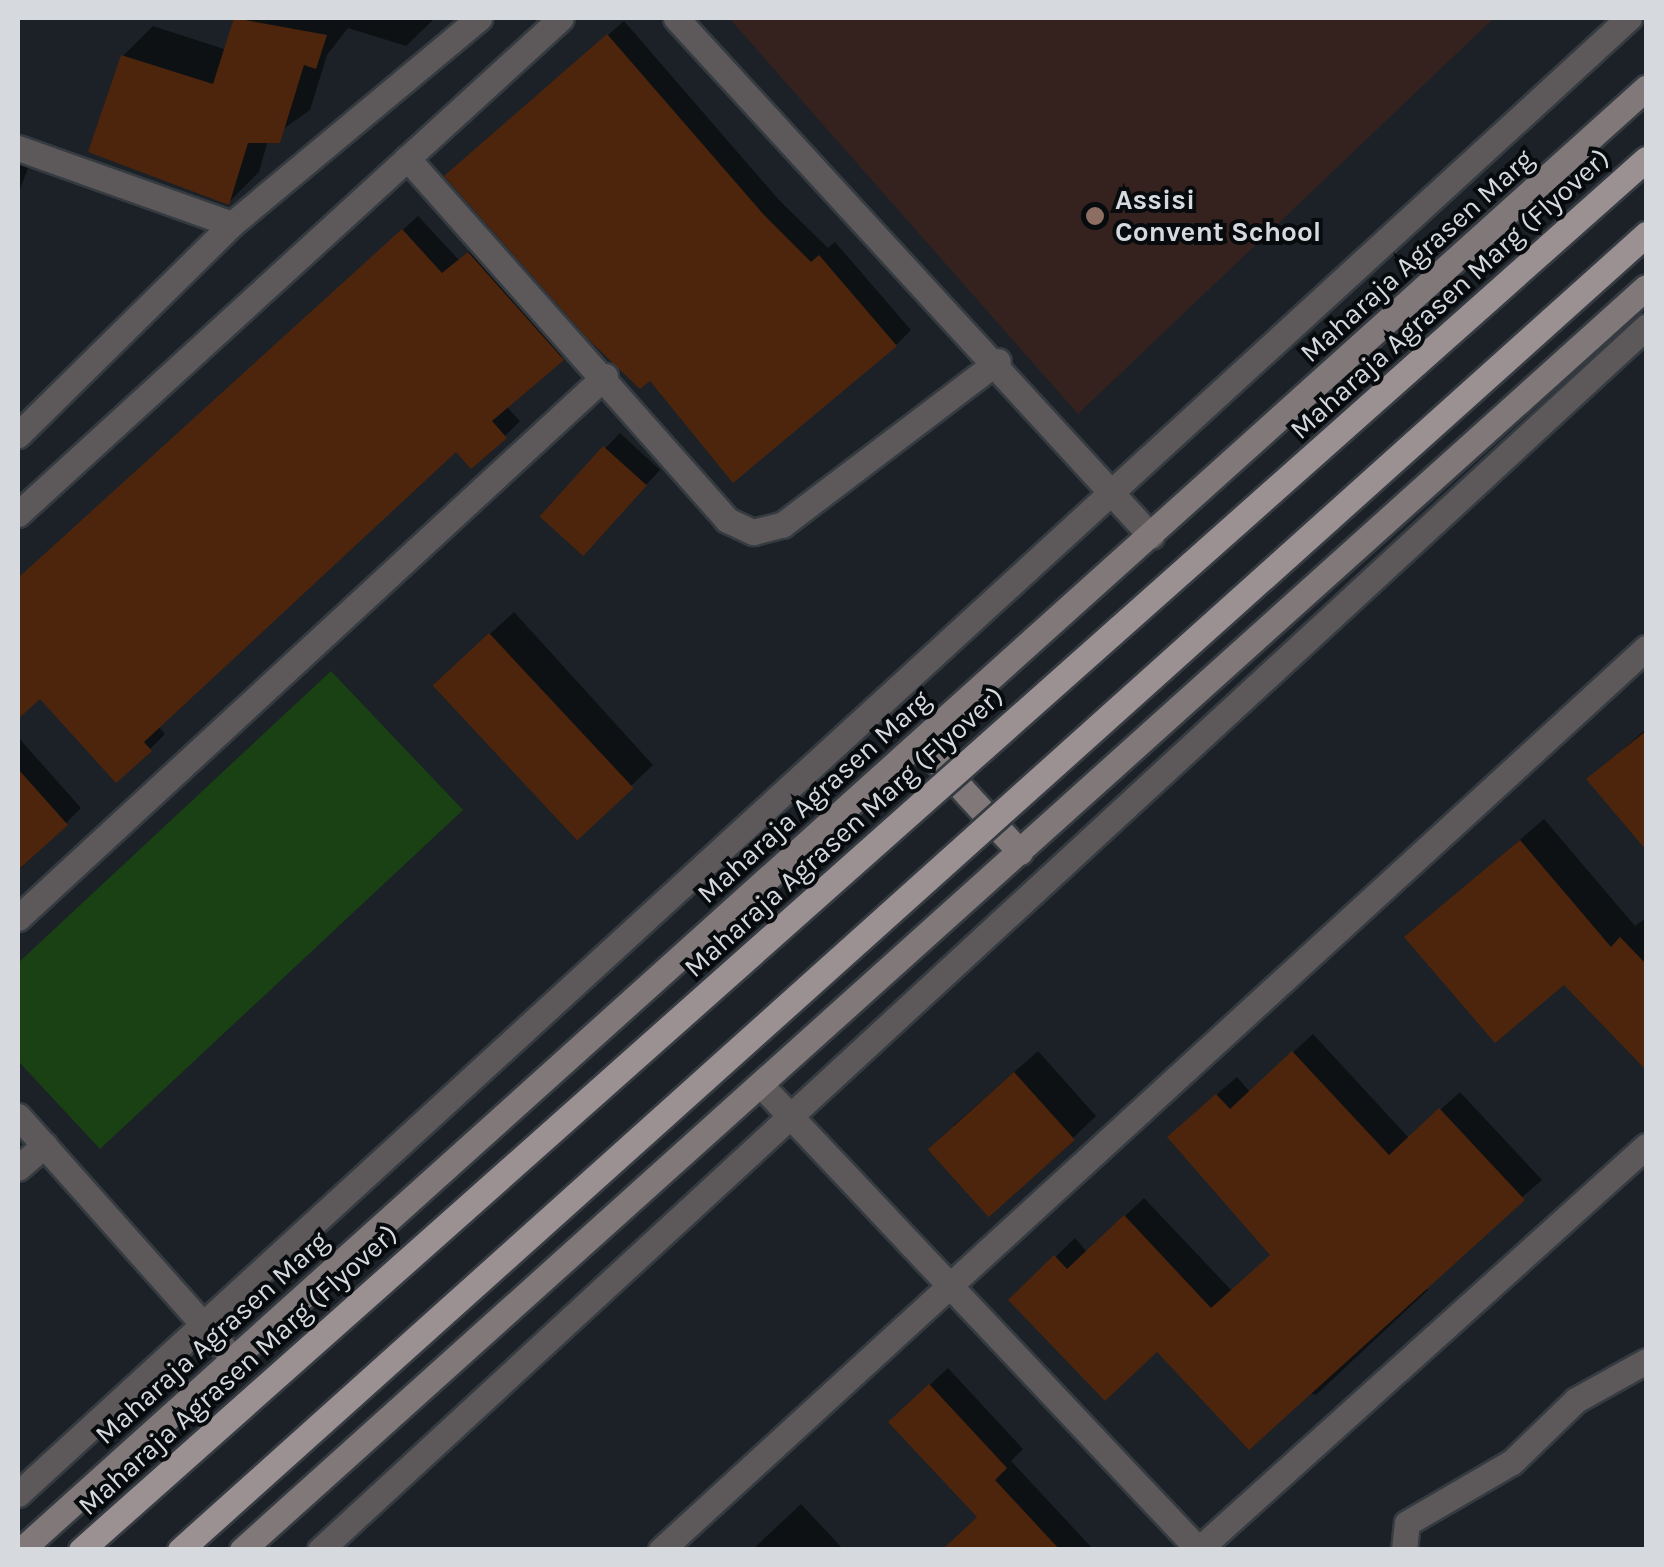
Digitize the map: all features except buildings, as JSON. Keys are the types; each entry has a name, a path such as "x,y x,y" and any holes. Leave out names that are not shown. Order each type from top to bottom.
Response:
{"main road":[{"name":"Maharaja Agrasen Marg","path":"21,1550 1646,88"},
{"name":"Maharaja Agrasen Marg (Flyover)","path":"81,1550 1646,159"},
{"path":"180,1550 1646,234"},
{"path":"242,1550 1646,287"},
{"path":"920,743 1020,852"}],"street":[{"path":"18,435 232,224 478,18"},
{"path":"18,514 561,18"},
{"path":"676,18 998,361 1114,489 1151,536"},
{"path":"18,1494 1629,18"},
{"path":"18,148 232,224"},
{"path":"407,158 605,376 727,520 754,532 782,525 998,361"},
{"path":"320,1550 1646,327"},
{"path":"18,918 605,376"},
{"path":"661,1550 955,1287 1646,648"},
{"path":"760,1084 1199,1549 1646,1146"},
{"path":"18,1116 234,1359"},
{"path":"18,1168 44,1145"},
{"path":"1404,1550 1407,1523 1512,1462 1576,1400 1646,1361"}],"shaded area":[{"name":"Assisi Convent School","path":"729,18 1494,18 1078,414"}],"green space":[{"path":"331,671 463,810 100,1149 18,1061 18,963"}],"place":[{"name":"Assisi Convent School","path":"1095,216"}]}
